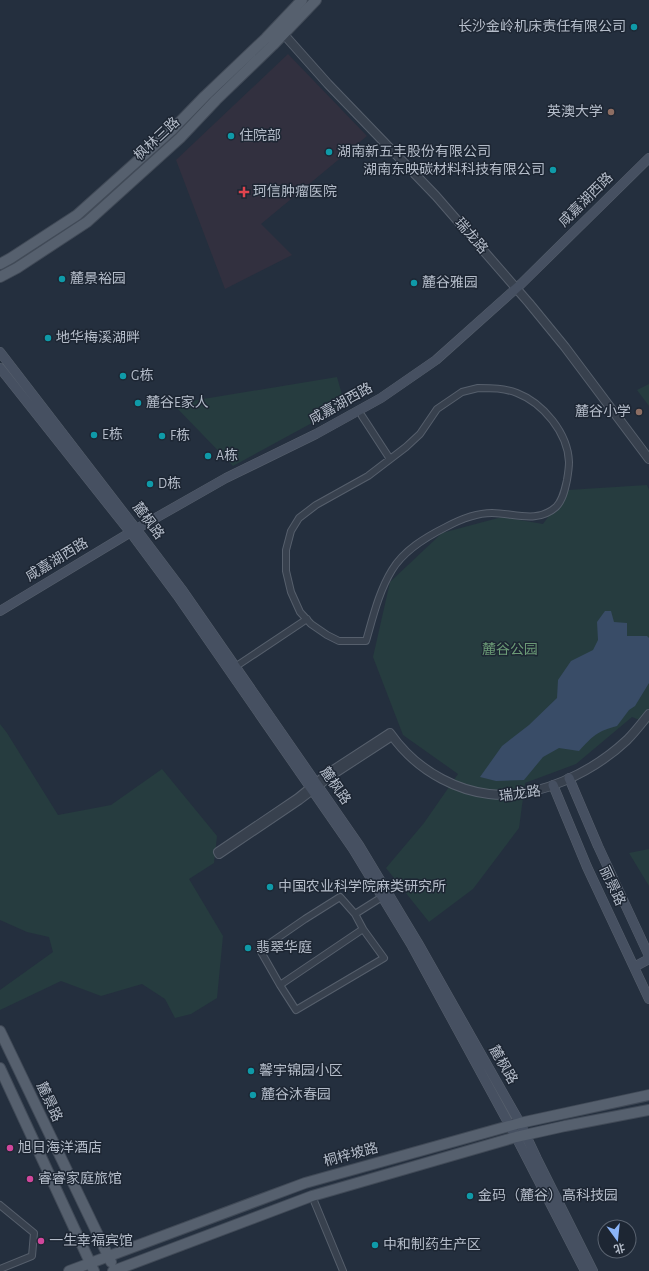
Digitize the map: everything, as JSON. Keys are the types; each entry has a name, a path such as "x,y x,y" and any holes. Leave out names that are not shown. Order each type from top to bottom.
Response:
{"main road":[{"name":"枫林三路","path":"0,277 17,268 87,222 180,138 282,29 302,0"},
{"name":"枫林三路","path":"0,264 77,215 172,130 205,96 316,0"},
{"name":"咸嘉湖西路","path":"0,618 226,478 316,434 381,398 436,360 520,289 649,158"},
{"name":"咸嘉湖西路","path":"0,611 135,533 384,404 440,365 649,167"},
{"name":"麓枫路","path":"0,352 135,533 183,591 236,667 314,786 359,846 414,936 515,1125"},
{"path":"0,368 135,533 177,595 314,786 412,946 515,1125 585,1271"},
{"name":"丽景路","path":"570,780 598,846 649,955"},
{"name":"丽景路","path":"554,787 582,855 649,998"},
{"path":"632,964 649,955"},
{"name":"麓景路","path":"0,1032 115,1271"},
{"path":"0,1068 92,1267"},
{"name":"桐梓坡路","path":"69,1271 92,1267 108,1257 305,1182 515,1125 649,1095"},
{"name":"桐梓坡路","path":"115,1271 312,1196 520,1136 649,1110"},
{"path":"520,1136 593,1271"}],"street":[{"name":"瑞龙路","path":"282,29 328,84 436,196 568,344 649,452"},
{"name":"瑞龙路","path":"520,289 649,459"},
{"path":"478,388 498,388 517,393 535,403 556,425 565,441 569,462 564,495 556,507 544,514 530,518 491,513 478,515 462,520 436,532 411,549 392,569 373,615 366,641 339,641 327,635 307,619 300,612 291,592 286,571 286,550 291,531 299,518 316,505 368,476 406,447 420,434 437,409 462,392 478,388"},
{"path":"362,416 390,459"},
{"path":"236,667 307,619"},
{"name":"瑞龙路","path":"570,780 612,752 628,739 649,714"},
{"name":"瑞龙路","path":"314,786 352,762 390,735 402,750 422,767 447,782 470,791 490,794 515,794 554,787 596,768 615,755 642,729 649,720"},
{"path":"314,786 299,800 219,854 218,852 314,786"},
{"path":"355,914 382,896"},
{"path":"340,897 355,914 364,929 384,958 296,1010 260,950 340,897"},
{"path":"280,985 364,929"},
{"path":"312,1196 343,1271"},
{"path":"0,1205 34,1233 32,1256 0,1269"}],"shaded area":[{"name":"珂信肿瘤医院","path":"288,54 367,136 261,224 292,255 225,289 176,160"}],"green space":[{"path":"337,377 345,405 233,466 173,404"},
{"path":"649,384 649,406 637,390"},
{"name":"麓谷公园","path":"647,485 649,490 649,724 632,717 576,764 525,783 519,828 473,889 429,922 386,868 424,823 458,774 403,735 373,657 390,582 442,533 502,517 543,524 568,490"},
{"path":"0,724 58,815 111,805 162,769 217,836 214,863 189,879 223,936 217,998 191,1014 175,1018 165,999 142,984 101,996 61,981 0,1010 0,990 53,952 49,937 27,932 0,920"},
{"path":"649,849 649,886 629,853"}],"water":[{"path":"605,611 611,611 614,622 627,623 627,636 647,636 649,638 649,683 635,706 629,710 617,726 596,735 579,751 559,748 543,757 524,780 496,781 480,777 502,746 529,725 557,698 558,680 571,661 593,650 598,640 597,622"}],"place":[{"name":"长沙金岭机床责任有限公司","path":"634,27"},
{"name":"英澳大学","path":"611,112"},
{"name":"住院部","path":"231,136"},
{"name":"湖南新五丰股份有限公司","path":"329,152"},
{"name":"湖南东映碳材料科技有限公司","path":"553,170"},
{"name":"珂信肿瘤医院","path":"244,192"},
{"name":"麓景裕园","path":"62,279"},
{"name":"麓谷雅园","path":"414,283"},
{"name":"地华梅溪湖畔","path":"48,338"},
{"name":"G栋","path":"123,376"},
{"name":"麓谷E家人","path":"138,403"},
{"name":"麓谷小学","path":"639,412"},
{"name":"E栋","path":"94,435"},
{"name":"F栋","path":"162,436"},
{"name":"A栋","path":"208,456"},
{"name":"D栋","path":"150,484"},
{"name":"中国农业科学院麻类研究所","path":"270,887"},
{"name":"翡翠华庭","path":"248,948"},
{"name":"馨宇锦园小区","path":"251,1071"},
{"name":"麓谷沐春园","path":"253,1095"},
{"name":"旭日海洋酒店","path":"10,1148"},
{"name":"睿睿家庭旅馆","path":"30,1179"},
{"name":"金码（麓谷）高科技园","path":"470,1196"},
{"name":"一生幸福宾馆","path":"41,1241"},
{"name":"中和制药生产区","path":"375,1245"}]}
